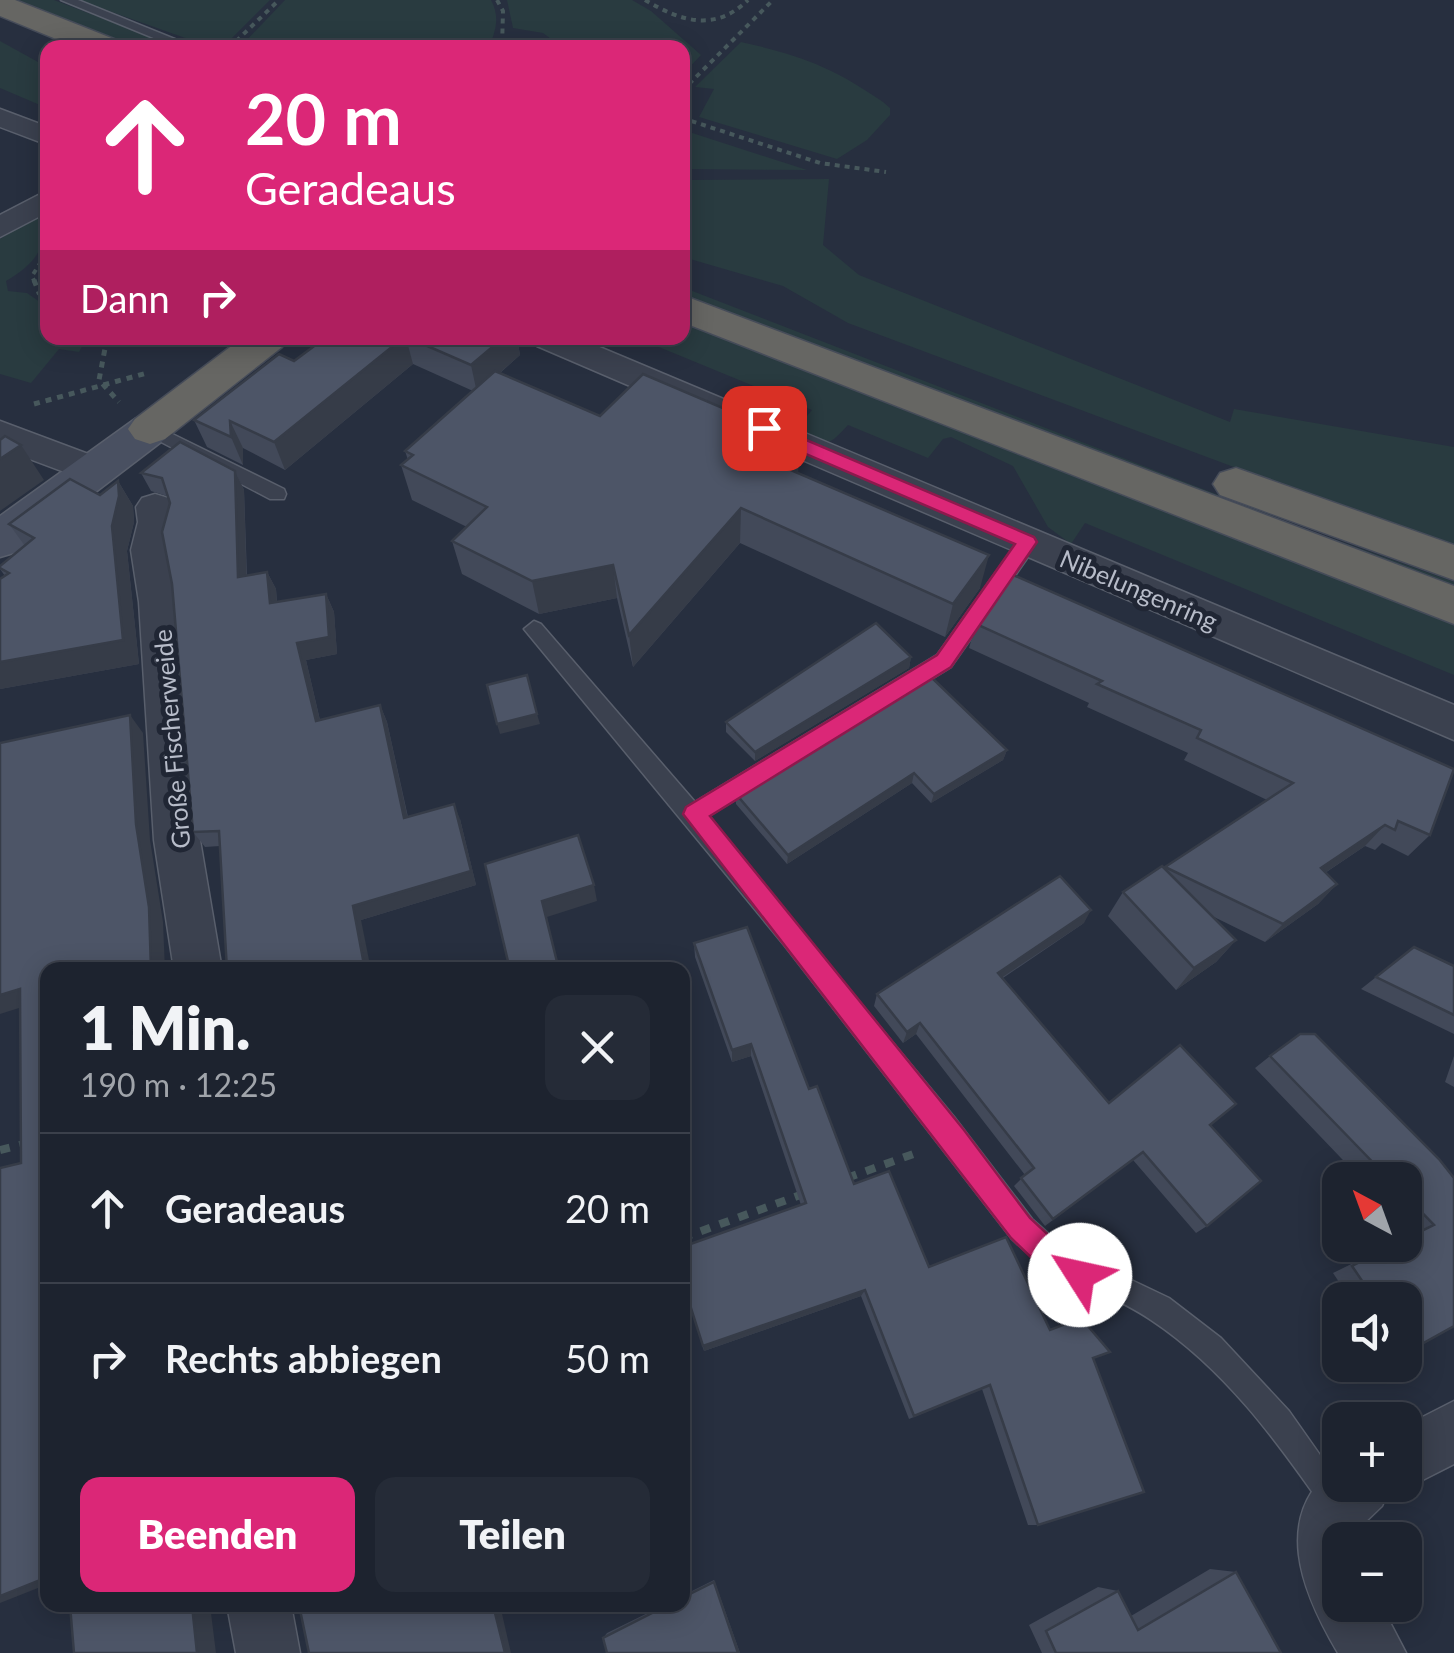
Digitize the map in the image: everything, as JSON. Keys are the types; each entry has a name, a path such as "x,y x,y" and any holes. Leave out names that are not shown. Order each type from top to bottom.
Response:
{"highway":[{"path":"0,6 87,40"},
{"path":"0,32 40,48"},
{"path":"690,275 1068,423 1454,564"},
{"path":"690,310 1454,606"},
{"path":"150,428 259,345"}],"main road":[{"path":"0,540 150,428"}],"street":[{"path":"0,117 40,134"},
{"path":"0,228 40,205"},
{"name":"Nibelungenring","path":"564,345 1454,723"},
{"path":"0,433 27,447 94,470"},
{"name":"Große Fischerweide","path":"155,508 157,522 150,550 178,840 197,962"},
{"path":"1422,1449 1454,1431"},
{"path":"261,1612 268,1653"},
{"path":"1355,1622 1374,1653"}],"lane":[{"path":"67,0 170,40"},
{"path":"150,428 277,494"},
{"path":"694,814 944,661 1028,542"},
{"path":"534,629 694,814 1021,1228 1049,1255 1080,1275 1156,1306 1237,1374 1322,1467"}],"path":[{"path":"237,40 279,0"},
{"path":"498,0 502,40"},
{"path":"645,0 674,18 700,24 730,18 748,0"},
{"path":"690,83 773,0"},
{"path":"690,121 804,158 886,172"},
{"path":"40,263 32,276 40,293"},
{"path":"99,380 106,345"},
{"path":"27,407 156,370"},
{"path":"828,1185 954,1139"},
{"path":"0,1150 32,1142"},
{"path":"690,1235 810,1192"}],"shaded area":[{"path":"16,0 54,0 160,40 120,40"},
{"path":"78,0 270,0 230,40 191,40"},
{"path":"285,0 491,0 495,12 492,40 247,40"},
{"path":"507,0 632,0 684,40 552,40 543,33 513,28"},
{"path":"0,41 40,63 40,105 0,88"},
{"path":"741,42 799,57 832,71 883,102 890,108 890,115 867,140 837,159 699,117 714,89 695,87"},
{"path":"690,45 701,55 690,67"},
{"path":"690,132 807,170 690,169"},
{"path":"829,179 823,245 859,275 1230,422 1234,409 1454,447 1454,549 848,323 783,286 690,259 690,180"},
{"path":"40,214 40,248 26,267 6,281 8,291 27,293 40,302 40,345 83,345 79,352 59,349 31,383 0,374 0,239"},
{"path":"690,290 1314,532 1454,582 1454,597 690,301"},
{"path":"690,318 1454,618 1454,675 1085,523 1071,544 1048,527 1013,466 951,437 943,439 928,458 848,425 826,442 799,434 797,428 812,410 654,345 690,345"}],"building":[{"path":"316,345 394,345 274,442 230,421 231,437 194,420 279,354 294,361"},
{"path":"425,345 495,345 471,365"},
{"path":"495,371 600,416 643,374 800,441 779,465 989,555 953,604 741,508 629,635 613,565 532,581 452,541 487,507 401,465 413,455 405,451"},
{"path":"5,436 21,445 0,459 0,440"},
{"path":"180,442 235,471 238,577 267,572 270,603 326,594 329,637 297,643 316,721 380,705 404,818 454,804 471,871 353,906 364,962 227,962 219,831 193,832 172,584 162,532 170,503 162,478 141,473"},
{"path":"70,479 100,495 118,481 112,526 123,640 0,662 0,579 9,573 0,566 34,538 9,524"},
{"path":"1011,574 1454,769 1430,835 1398,821 1395,830 1385,825 1321,868 1337,884 1283,924 1165,867 1293,783 1197,738 1201,730 976,624"},
{"path":"876,623 911,657 755,752 726,722"},
{"path":"527,675 537,714 497,724 487,685"},
{"path":"930,676 1007,750 934,794 914,773 788,855 736,794"},
{"path":"130,715 136,824 149,907 151,962 40,962 40,1580 0,1596 0,1168 21,1163 20,989 0,995 0,743"},
{"path":"578,835 594,885 542,901 557,962 508,962 485,864"},
{"path":"1162,866 1236,940 1194,968 1123,892"},
{"path":"1060,876 1091,910 998,973 1109,1103 1180,1045 1236,1104 1210,1125 1261,1181 1207,1226 1143,1152 1053,1219 1021,1178 1034,1168 920,1023 907,1032 877,994"},
{"path":"747,927 809,1089 817,1086 854,1184 889,1171 929,1267 1006,1237 1050,1330 1081,1318 1110,1352 1093,1358 1144,1492 1038,1525 990,1385 914,1416 865,1290 703,1346 690,1305 690,1244 806,1203 751,1044 732,1050 694,943"},
{"path":"1414,947 1454,966 1454,1015 1376,977"},
{"path":"1300,1034 1315,1034 1454,1178 1454,1326 1422,1344 1422,1282 1363,1282 1352,1266 1360,1262 1422,1262 1422,1231 1434,1225 1422,1213 1422,1162 1373,1162 1270,1056"},
{"path":"1236,1572 1281,1653 1056,1653 1046,1631 1118,1591 1138,1630"},
{"path":"714,1582 738,1653 607,1653 603,1638 654,1612 690,1612 690,1594"},
{"path":"71,1612 193,1612 197,1653 74,1653"},
{"path":"300,1612 495,1612 505,1653 309,1653"}],"route":[{"path":"764,428 1028,542 944,661 694,814 1021,1228 1049,1255 1080,1275"}]}
